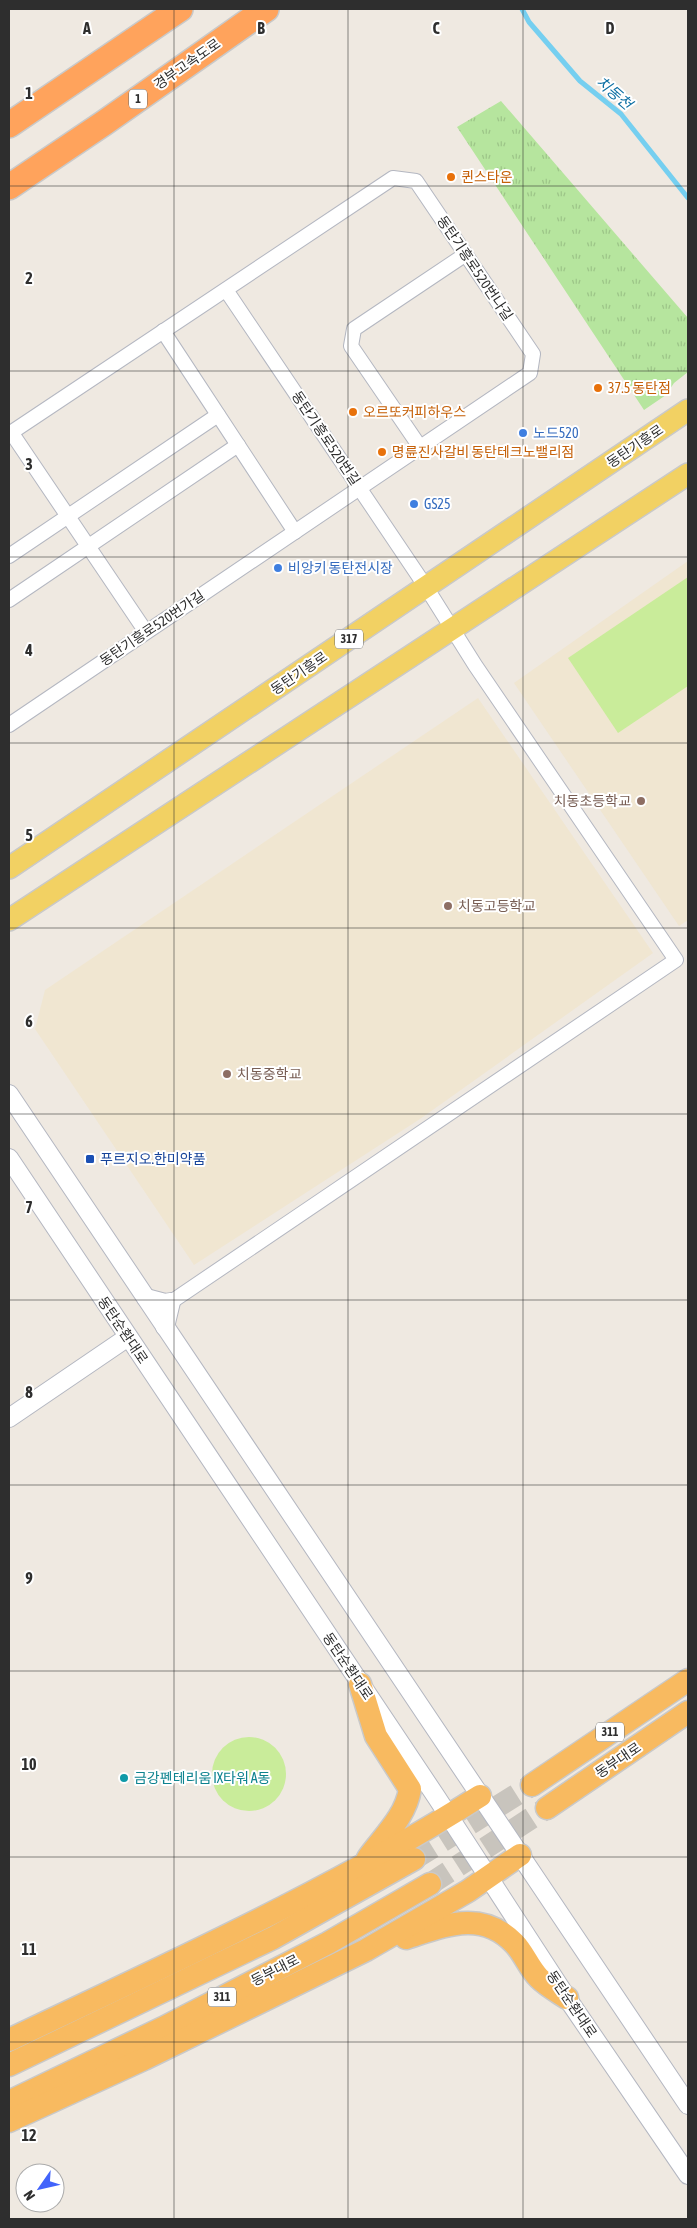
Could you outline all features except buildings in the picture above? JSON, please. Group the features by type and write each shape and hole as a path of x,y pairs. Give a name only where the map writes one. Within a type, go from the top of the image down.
{"highway":[{"path":"9,125 180,9"},
{"name":"경부고속도로","path":"9,187 266,9"},
{"name":"동부대로","path":"532,1785 688,1680"},
{"path":"360,1684 376,1736 410,1789 408,1803 402,1813 364,1864"},
{"name":"동부대로","path":"547,1808 688,1712"},
{"path":"9,2040 290,1905 449,1816 480,1796"},
{"path":"9,2121 144,2060 366,1950 468,1891 520,1855"},
{"name":"311","path":"9,2065 273,1938 414,1859"},
{"name":"동부대로","path":"9,2102 163,2028 293,1961 430,1884"},
{"path":"366,1950 451,1924 471,1922 494,1927 515,1943 538,1978 567,1998"}],"main road":[{"name":"동탄기흥로","path":"9,868 688,410"},
{"path":"9,920 688,474"}],"street":[{"name":"동탄기흥로520번나길","path":"226,290 393,178 416,181 466,254 533,354 530,373 360,488"},
{"path":"420,447 351,346 354,328 466,254"},
{"path":"146,632 10,433 226,290"},
{"name":"동탄기흥로520번길","path":"171,1302 676,960 226,290"},
{"path":"163,332 295,532"},
{"path":"9,556 218,415"},
{"path":"9,600 238,445"},
{"name":"동탄기흥로520번가길","path":"9,725 360,488"},
{"path":"9,1094 688,2105"},
{"name":"동탄순환대로","path":"9,1158 449,1816 567,1998 688,2175"},
{"path":"146,1298 165,1303 171,1302 165,1327"},
{"path":"9,1418 128,1337"}],"shaded area":[{"name":"치동초등학교","path":"688,561 688,920 679,926 514,683"},
{"path":"478,698 653,953 420,1119 194,1265 35,1029 45,990"}],"green space":[{"path":"501,101 688,318 688,372 674,383 666,395 644,410 457,127"},
{"path":"688,577 688,686 618,733 568,658"},
{"path":"249,1737 270,1743 280,1753 286,1774 280,1795 270,1805 249,1811 228,1805 218,1795 212,1774 218,1753 228,1743"}],"waterway":[{"name":"치동천","path":"522,9 529,22 580,81 621,114 688,198"}],"tunnel":[{"path":"414,1859 532,1785"},
{"path":"430,1884 547,1808"}],"place":[{"name":"퀸스타운","path":"451,177"},
{"name":"37.5 동탄점","path":"598,388"},
{"name":"오르또커피하우스","path":"353,412"},
{"name":"노드520","path":"523,433"},
{"name":"명륜진사갈비 동탄테크노밸리점","path":"382,452"},
{"name":"GS25","path":"414,504"},
{"name":"비앙키 동탄전시장","path":"278,568"},
{"name":"치동초등학교","path":"641,801"},
{"name":"치동고등학교","path":"448,906"},
{"name":"치동중학교","path":"227,1074"},
{"name":"푸르지오.한미약품","path":"90,1159"},
{"name":"금강펜테리움 IX타워 A동","path":"124,1778"}]}
